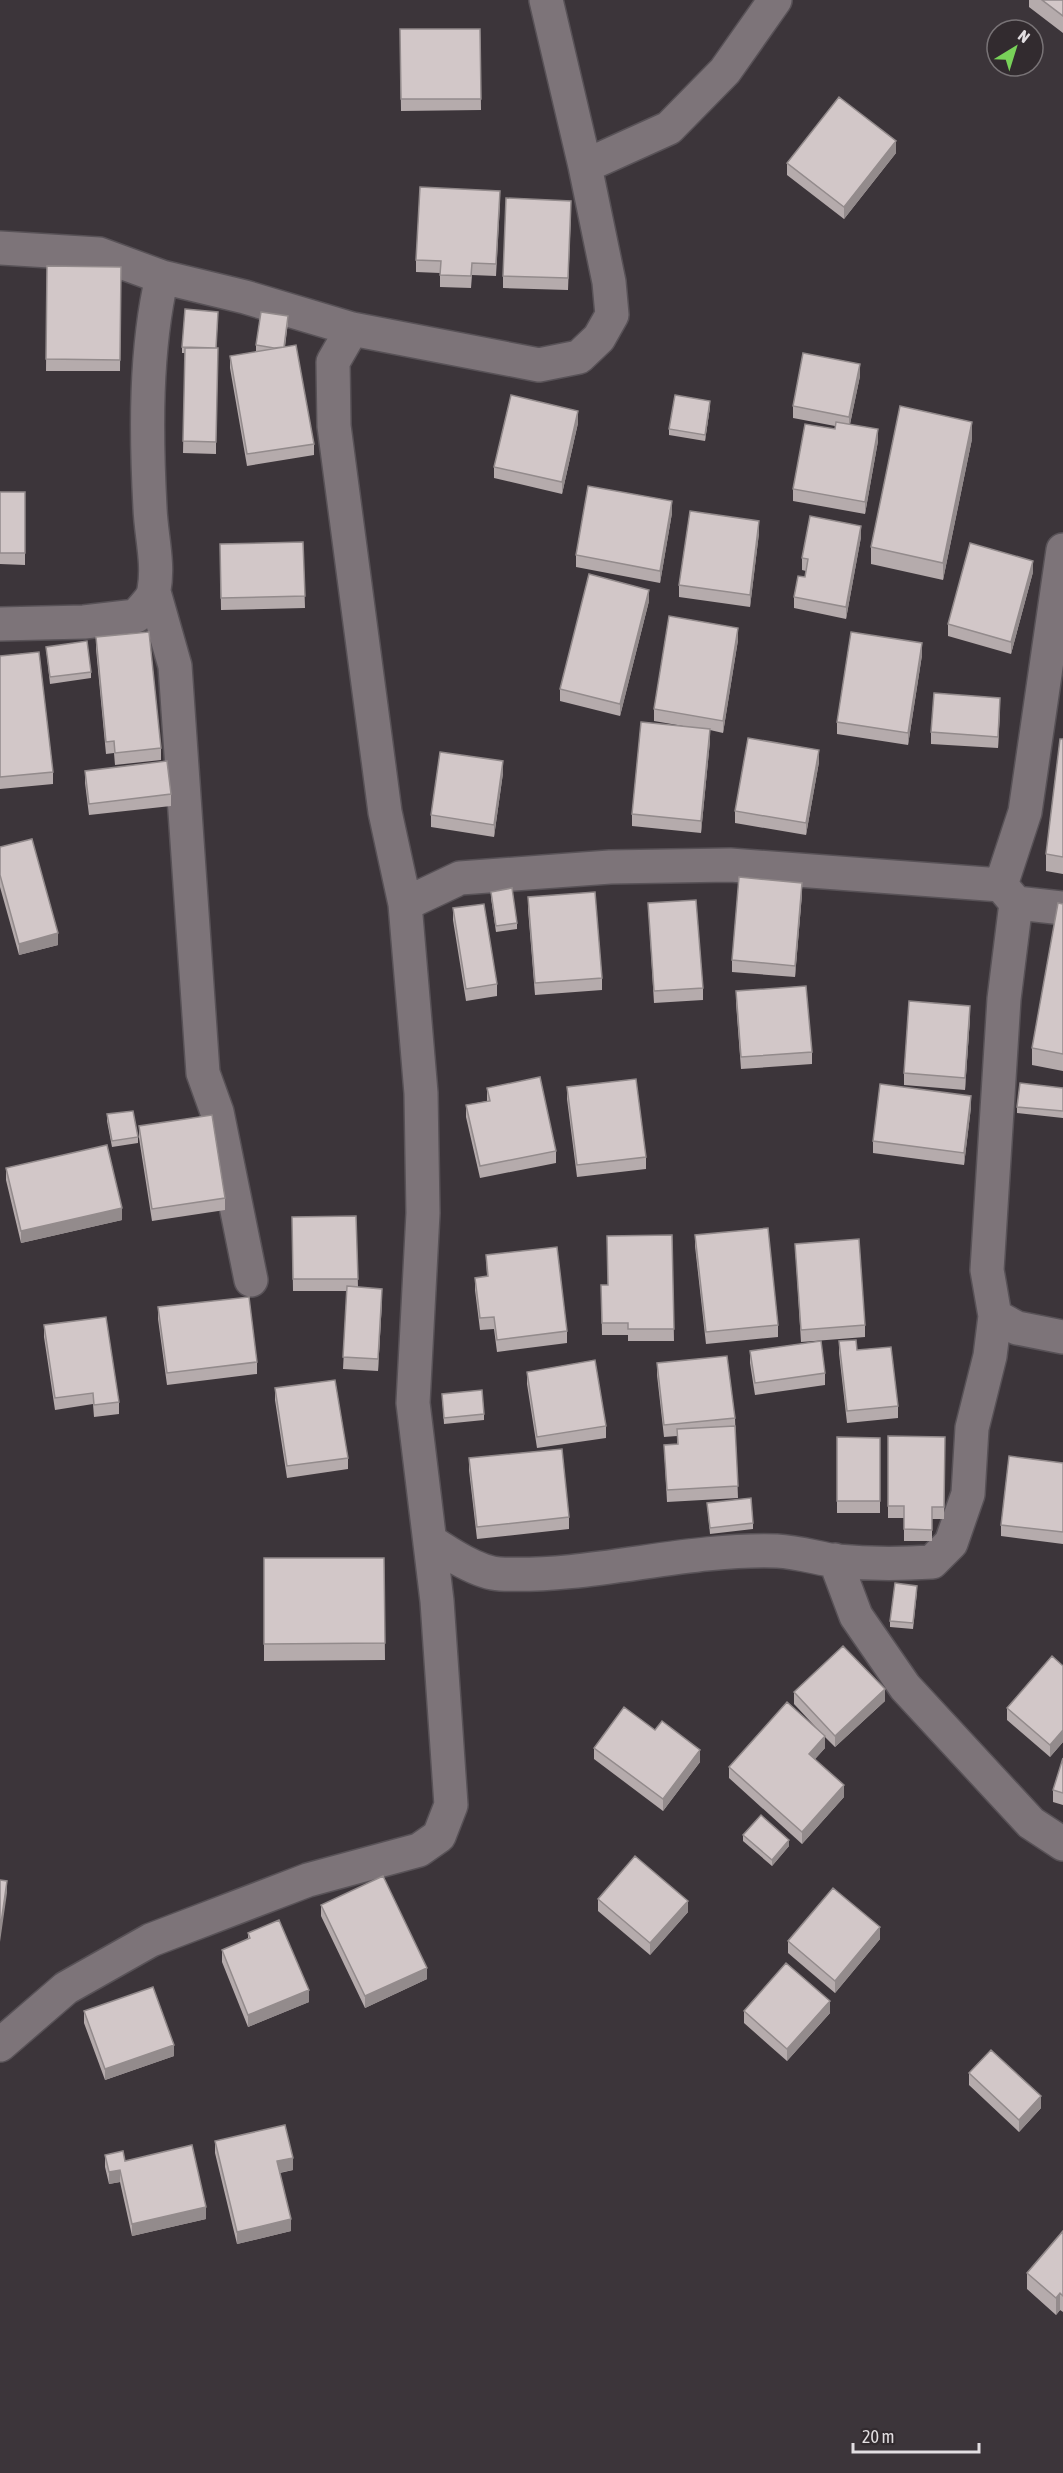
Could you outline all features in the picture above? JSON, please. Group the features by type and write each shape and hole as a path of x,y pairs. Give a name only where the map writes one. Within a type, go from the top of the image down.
{"street":[{"path":"0,248 99,254 162,277 245,297 352,329 539,365 579,357 599,338 612,315 609,282 585,166 546,0"},
{"path":"585,166 669,128 725,71 775,0"},
{"path":"162,277 152,319 147,412 150,510 155,557 154,592 175,666 203,1074 217,1112 251,1280"},
{"path":"0,2045 66,1988 151,1940 220,1916 308,1880 419,1850 439,1836 451,1805 443,1678 430,1541 412,1403 423,1214 421,1115 405,904 385,812 334,426 333,362 352,329"},
{"path":"430,1541 458,1559 498,1574 585,1569 685,1555 767,1551 898,1565 932,1562 951,1543 968,1494 972,1428 990,1356 995,1316 987,1270 1009,894 1025,812 1063,550"},
{"path":"0,624 84,622 136,616 154,592"},
{"path":"405,904 460,879 610,867 730,865 1009,894 1063,908"},
{"path":"995,1316 1017,1328 1063,1337"},
{"path":"835,1560 856,1616 905,1687 1031,1823 1063,1844"}],"building":[{"path":"1042,0 1063,0 1063,16"},
{"path":"400,29 480,29 481,99 401,99"},
{"path":"839,97 896,141 844,207 787,163"},
{"path":"420,187 500,191 496,264 472,263 471,276 440,275 441,261 416,260"},
{"path":"506,198 571,201 568,278 503,276"},
{"path":"47,266 121,267 120,360 46,359"},
{"path":"185,309 218,312 216,348 182,347"},
{"path":"261,312 288,316 284,347 256,345"},
{"path":"296,345 314,444 247,454 230,356"},
{"path":"185,348 218,348 216,442 183,441"},
{"path":"803,353 860,364 849,417 793,406"},
{"path":"511,395 578,411 562,482 494,467"},
{"path":"675,395 710,401 705,435 669,429"},
{"path":"900,406 972,422 943,563 871,547"},
{"path":"836,422 878,429 865,502 793,489 805,424 835,429"},
{"path":"588,486 672,501 660,571 576,555"},
{"path":"0,492 25,492 25,553 0,553"},
{"path":"690,511 759,521 750,595 679,585"},
{"path":"810,516 861,526 846,607 794,597 798,576 805,577 808,559 802,558"},
{"path":"303,542 305,596 221,598 220,544"},
{"path":"970,543 1033,561 1011,642 948,624"},
{"path":"589,574 649,590 620,704 560,689"},
{"path":"669,616 738,628 723,721 654,709"},
{"path":"149,632 161,748 115,753 114,741 106,742 96,637"},
{"path":"851,632 922,643 908,733 837,722"},
{"path":"87,641 91,672 50,677 46,647"},
{"path":"39,652 53,772 0,777 0,656"},
{"path":"934,693 1000,698 998,737 931,732"},
{"path":"641,722 710,729 701,821 632,814"},
{"path":"748,738 819,750 806,823 735,811"},
{"path":"1060,739 1063,739 1063,857 1046,854"},
{"path":"440,752 503,761 494,825 431,815"},
{"path":"167,761 171,794 89,804 85,771"},
{"path":"32,839 58,933 19,944 0,875 0,847"},
{"path":"739,877 802,883 795,966 732,960"},
{"path":"512,888 517,923 496,926 491,892"},
{"path":"595,892 602,978 535,983 528,897"},
{"path":"696,900 703,988 654,991 648,903"},
{"path":"1058,903 1063,904 1063,1054 1032,1048"},
{"path":"484,904 497,984 466,989 453,908"},
{"path":"806,986 812,1052 741,1057 736,991"},
{"path":"909,1001 970,1006 965,1078 904,1073"},
{"path":"540,1077 556,1151 480,1166 466,1105 490,1101 487,1088"},
{"path":"636,1079 646,1157 577,1165 567,1087"},
{"path":"1020,1083 1063,1088 1063,1111 1017,1107"},
{"path":"880,1084 971,1096 964,1153 873,1141"},
{"path":"133,1111 138,1137 112,1141 107,1114"},
{"path":"212,1115 225,1198 152,1209 139,1126"},
{"path":"107,1145 122,1208 21,1231 6,1168"},
{"path":"356,1216 358,1279 293,1279 292,1217"},
{"path":"768,1228 778,1325 706,1332 695,1235"},
{"path":"672,1235 674,1329 628,1329 628,1323 602,1323 601,1285 608,1285 607,1236"},
{"path":"859,1239 865,1325 801,1330 795,1244"},
{"path":"557,1247 567,1331 497,1340 494,1317 480,1318 475,1278 488,1276 486,1255"},
{"path":"347,1286 382,1289 378,1359 343,1357"},
{"path":"249,1297 257,1362 167,1373 158,1307"},
{"path":"106,1317 119,1402 94,1405 93,1393 55,1398 44,1325"},
{"path":"856,1340 857,1350 891,1347 898,1406 847,1411 839,1341"},
{"path":"821,1341 825,1373 755,1383 750,1351"},
{"path":"727,1356 735,1418 664,1425 657,1363"},
{"path":"595,1360 606,1426 537,1437 527,1372"},
{"path":"335,1380 348,1458 287,1466 275,1388"},
{"path":"482,1390 484,1414 444,1418 442,1394"},
{"path":"735,1426 738,1486 667,1490 664,1445 678,1444 677,1429"},
{"path":"888,1436 945,1437 944,1507 932,1507 932,1530 904,1529 904,1506 888,1506"},
{"path":"837,1437 880,1438 880,1501 837,1501"},
{"path":"562,1449 569,1517 477,1527 469,1458"},
{"path":"1009,1456 1063,1463 1063,1532 1001,1525"},
{"path":"751,1498 753,1523 710,1528 707,1503"},
{"path":"264,1558 384,1558 385,1643 264,1644"},
{"path":"895,1583 917,1586 913,1623 890,1621"},
{"path":"843,1646 885,1689 835,1736 794,1692"},
{"path":"1052,1656 1063,1666 1063,1730 1050,1745 1007,1708"},
{"path":"787,1702 825,1736 809,1754 844,1785 802,1832 729,1767"},
{"path":"624,1707 655,1730 662,1721 700,1750 663,1799 594,1748"},
{"path":"1063,1758 1063,1793 1053,1790"},
{"path":"761,1815 789,1840 772,1860 743,1835"},
{"path":"635,1856 688,1901 650,1943 598,1899"},
{"path":"383,1876 427,1968 365,1996 321,1905"},
{"path":"0,1880 7,1881 0,1930"},
{"path":"833,1888 880,1927 835,1981 788,1941"},
{"path":"279,1920 309,1990 248,2015 222,1950 250,1938 248,1933"},
{"path":"786,1963 830,2001 787,2049 744,2011"},
{"path":"153,1987 174,2045 105,2069 84,2011"},
{"path":"991,2050 1041,2096 1019,2120 969,2073"},
{"path":"285,2125 293,2158 277,2161 291,2219 237,2232 215,2141"},
{"path":"192,2145 206,2207 132,2224 120,2170 109,2172 105,2155 123,2151 125,2161"},
{"path":"1063,2231 1063,2296 1060,2293 1056,2298 1027,2273"}]}
